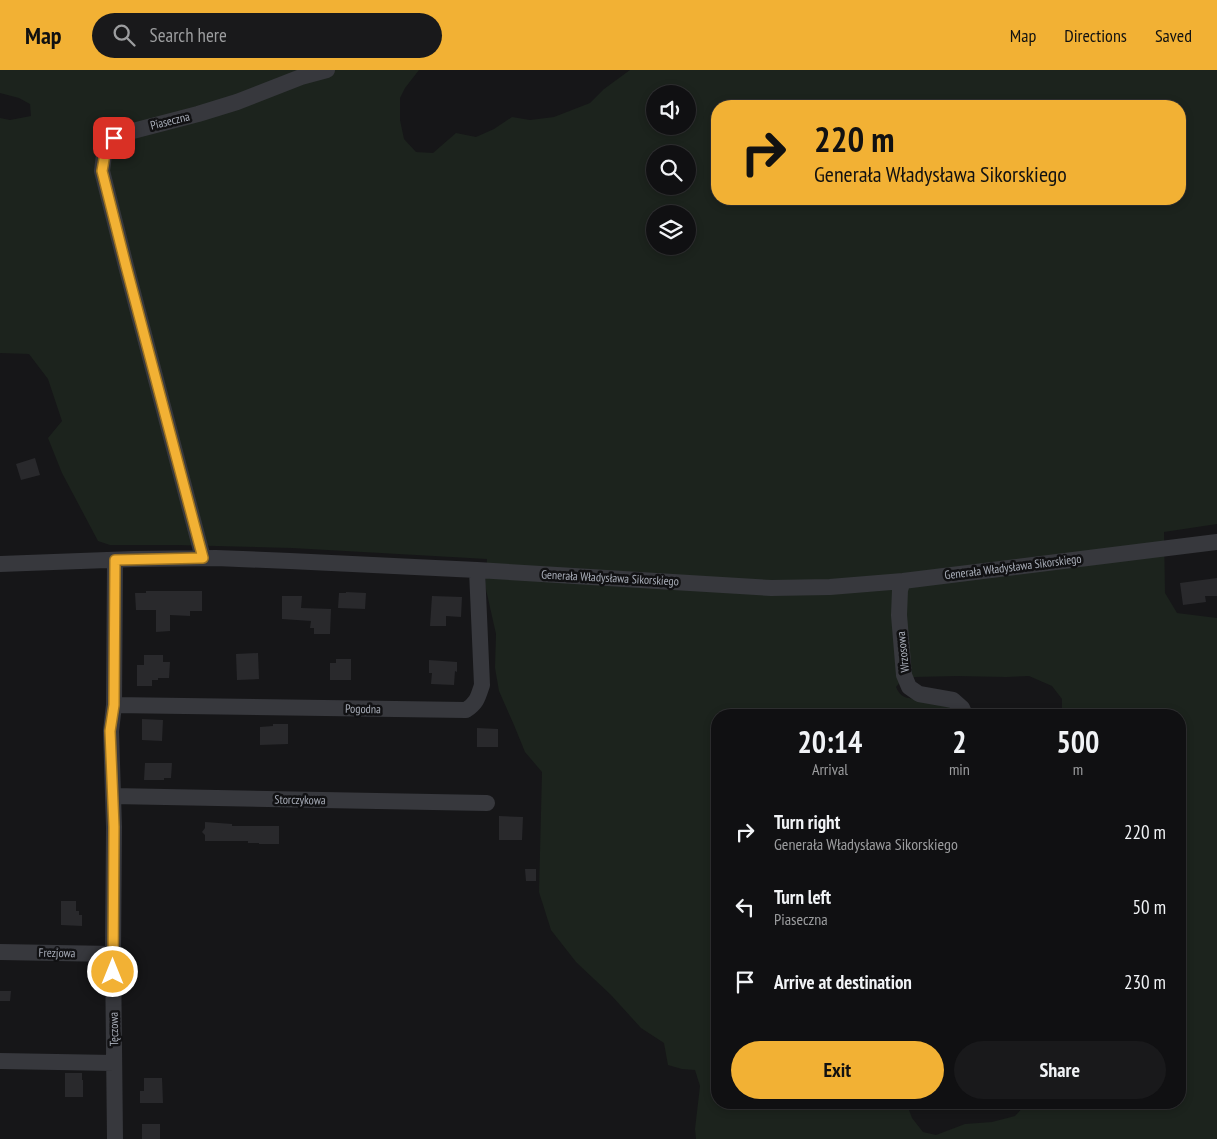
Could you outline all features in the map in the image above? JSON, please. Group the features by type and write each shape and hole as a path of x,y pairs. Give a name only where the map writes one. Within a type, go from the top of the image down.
{"street":[{"name":"Piaseczna","path":"203,558 102,171 104,155 106,148 114,138 129,132 237,102 301,77 326,70"},
{"name":"Generała Władysława Sikorskiego","path":"0,564 203,558 477,570 771,588 830,587 903,581 1217,542"},
{"name":"Tęczowa","path":"115,560 114,705 110,731 114,827 115,1139"},
{"name":"Pogodna","path":"114,705 466,710 473,706 482,685 477,570"},
{"name":"Wrzosowa","path":"903,581 899,598 899,615 904,675 909,687 919,694 953,700 962,709"},
{"name":"Storczykowa","path":"113,796 487,803"},
{"name":"Frezjowa","path":"0,952 113,954"},
{"path":"0,1061 114,1063"}],"shaded area":[{"path":"0,70 419,70 400,98 400,120 404,139 416,152 433,153 456,133 476,137 494,129 512,117 530,120 554,117 590,103 604,89 630,70 1217,70 1217,524 1164,532 1165,593 1177,613 1217,618 1217,1139 696,1139 695,1129 700,1086 695,1070 668,1065 664,1043 641,1028 611,995 576,962 551,930 539,892 542,772 525,752 499,691 495,668 496,634 485,585 487,559 292,548 110,545 98,541 62,473 48,438 62,421 48,379 29,354 0,353 0,118 10,120 31,116 30,104 19,98 0,93"}],"building":[{"path":"35,458 40,475 21,480 16,464"},
{"path":"1217,578 1217,596 1205,596 1206,602 1183,605 1180,583"},
{"path":"146,591 202,591 202,611 190,611 190,616 170,615 170,631 156,632 156,610 136,610 135,593 146,593"},
{"path":"339,593 366,593 365,609 338,608"},
{"path":"282,596 302,596 301,608 331,609 330,634 314,634 314,628 310,628 311,621 282,619"},
{"path":"432,596 462,597 461,617 446,616 446,626 430,626"},
{"path":"258,653 259,679 237,680 236,654"},
{"path":"144,655 163,655 163,662 170,662 169,678 152,680 152,686 137,686 137,665 144,665"},
{"path":"336,659 351,659 351,680 330,680 330,663 336,663"},
{"path":"429,660 457,662 454,685 431,684 432,673 429,673"},
{"path":"142,719 163,720 162,741 142,740"},
{"path":"273,724 288,724 288,744 260,745 260,727 273,726"},
{"path":"477,728 498,729 498,747 477,747"},
{"path":"145,763 172,763 171,778 144,780"},
{"path":"499,816 523,817 522,840 499,840"},
{"path":"205,822 232,824 232,826 279,826 279,844 248,843 248,841 205,841 205,835 202,832 205,828"},
{"path":"525,869 536,869 536,881 526,881"},
{"path":"61,901 76,901 76,911 79,911 79,915 82,915 82,926 61,925"},
{"path":"0,991 11,991 10,1001 0,1001"},
{"path":"65,1073 82,1073 83,1097 65,1097"},
{"path":"144,1078 162,1078 163,1103 140,1103 140,1091 144,1091"},
{"path":"142,1124 160,1124 160,1139 142,1139"}],"route":[{"path":"113,972 114,827 110,731 114,705 115,560 203,558 102,171 106,148 114,138"}]}
